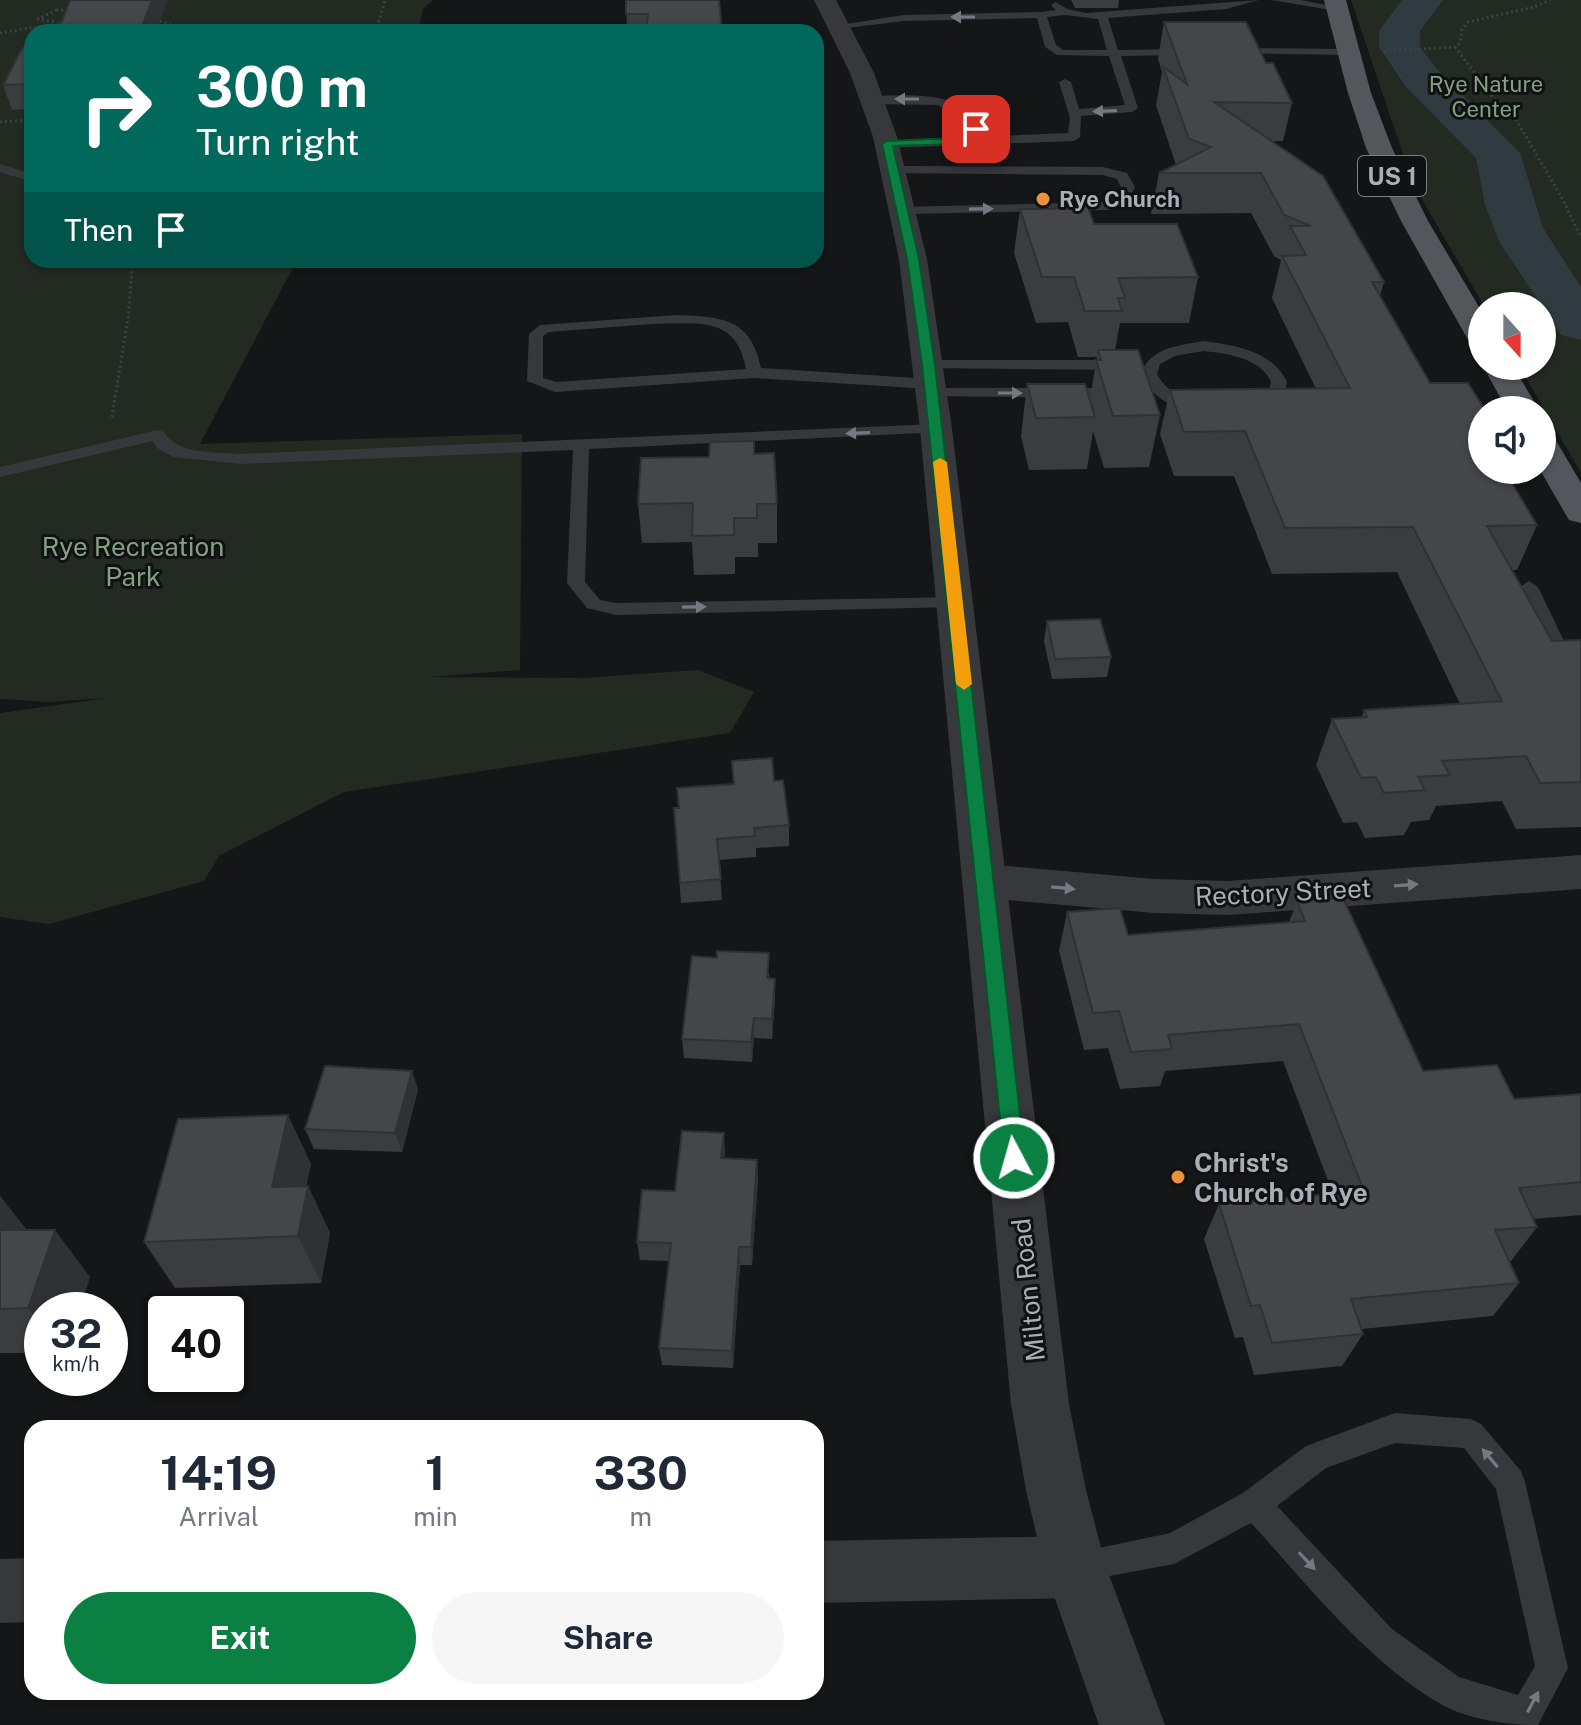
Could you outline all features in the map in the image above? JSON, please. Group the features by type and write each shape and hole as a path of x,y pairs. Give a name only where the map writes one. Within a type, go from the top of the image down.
{"main road":[{"name":"US 1","path":"1336,4 1368,119 1390,172 1468,313"},
{"path":"1556,469 1581,513"}],"street":[{"name":"Milton Road","path":"832,13 872,100 903,210 932,393 1040,1404 1056,1490 1075,1567 1132,1725"},
{"name":"Rectory Street","path":"985,881 1154,896 1228,898 1581,872"},
{"path":"824,1572 1075,1567"},
{"path":"0,1591 24,1590"}],"lane":[{"path":"988,0 994,16"},
{"path":"1053,0 1065,12"},
{"path":"832,13 904,18 1065,12 1102,16 1147,10 1217,9 1254,0"},
{"path":"1276,0 1336,4"},
{"path":"1041,15 1054,51 1206,52"},
{"path":"1074,113 1132,108 1102,16"},
{"path":"1222,51 1347,52"},
{"path":"890,157 962,141 1074,137 1074,113 1065,82"},
{"path":"872,100 943,101 958,105 976,120 976,129 962,141"},
{"path":"890,157 1103,171 1122,176 1128,187 1123,201 1108,206 903,210"},
{"path":"0,168 24,176"},
{"path":"754,373 749,348 736,330 713,320 591,323 545,328 536,334 532,373 535,381 543,386 754,373 932,393 1161,393"},
{"path":"0,472 158,435 163,445 180,453 240,459 581,445 1126,365 1152,365 1167,352 1184,347 1223,348 1260,360 1272,370 1278,381 1278,392 1270,402 1235,413 1191,408 1161,393 1150,379 1152,365"},
{"path":"1126,365 1135,393"},
{"path":"581,445 576,583 594,604 616,609 955,601"},
{"path":"1529,587 1570,674 1581,674"},
{"path":"1075,1567 1174,1548 1254,1504 1317,1457 1395,1428 1471,1434 1510,1482 1552,1668 1526,1714 1450,1691 1381,1640 1254,1504"}],"path":[{"path":"69,10 78,0"},
{"path":"378,24 385,0"},
{"path":"1379,51 1455,47 1460,43 1462,29 1468,22 1534,7 1550,0"},
{"path":"57,23 44,22 38,17 50,11 69,10 78,14 73,19"},
{"path":"51,24 82,18"},
{"path":"146,19 170,24"},
{"path":"0,33 24,29"},
{"path":"1455,47 1493,97 1514,116 1562,198 1581,238"},
{"path":"0,122 24,120"},
{"path":"78,454 114,415 132,268"}],"green space":[{"name":"Rye Recreation Park","path":"0,0 433,0 423,9 420,24 24,24 24,268 293,268 200,444 522,434 520,670 429,677 582,678 698,670 754,692 730,733 344,792 219,856 204,881 49,924 0,917 0,713 107,698 48,702 0,699"},
{"name":"Rye Nature Center","path":"1351,0 1581,0 1581,473 1556,430 1556,396 1536,396 1527,380 1556,380 1556,292 1476,292 1413,184"}],"building":[{"path":"70,0 152,0 143,24 58,24 62,21"},
{"path":"626,0 719,0 721,24 647,24 648,14 626,14"},
{"path":"1164,22 1246,22 1266,63 1273,63 1292,103 1214,102 1323,176 1384,282 1372,282 1430,383 1468,383 1476,396 1468,396 1468,484 1512,484 1537,525 1487,526 1552,641 1581,640 1581,782 1540,783 1526,756 1442,761 1450,775 1418,777 1425,790 1384,793 1376,777 1361,778 1332,719 1367,717 1364,710 1502,701 1413,527 1285,528 1245,431 1184,432 1170,390 1350,388 1282,256 1306,255 1290,226 1311,226 1284,215 1261,173 1159,173 1211,147 1189,139 1163,67 1187,84"},
{"path":"24,47 24,84 3,85"},
{"path":"1085,199 1094,224 1177,224 1198,277 1118,278 1125,298 1118,298 1122,311 1085,311 1074,277 1042,277 1020,209 1054,209"},
{"path":"1098,350 1138,350 1160,415 1113,416 1096,360 1101,360"},
{"path":"1027,384 1085,384 1095,417 1036,418"},
{"path":"754,441 754,454 774,453 777,504 757,504 757,518 734,518 734,535 692,536 693,503 638,504 641,458 709,457 710,442"},
{"path":"1100,619 1111,657 1055,659 1047,621"},
{"path":"772,758 774,781 783,780 789,825 754,828 755,836 717,839 721,879 680,883 674,808 679,808 677,788 734,784 732,761"},
{"path":"1343,898 1423,1071 1497,1065 1514,1099 1581,1094 1581,1182 1519,1188 1537,1227 1495,1230 1519,1283 1351,1299 1363,1334 1272,1343 1260,1305 1251,1306 1219,1204 1364,1191 1299,1024 1168,1035 1172,1049 1131,1052 1119,1011 1093,1013 1067,912 1120,908 1128,935 1305,921 1297,901"},
{"path":"717,951 769,953 767,978 775,979 772,1019 754,1018 751,1042 682,1039 692,956 717,958"},
{"path":"325,1066 412,1071 395,1133 305,1129"},
{"path":"288,1115 272,1187 308,1186 298,1236 144,1242 178,1119"},
{"path":"682,1131 724,1133 721,1158 757,1160 751,1247 739,1247 732,1351 659,1348 671,1243 637,1242 642,1190 675,1191"},
{"path":"0,1230 55,1230 34,1292 24,1292 24,1308 0,1309"}],"waterway":[{"path":"1423,0 1400,31 1400,47 1422,78 1497,153 1509,205 1525,243 1581,323"}],"slow traffic":[{"path":"940,462 964,684"}],"place":[{"name":"Rye Church","path":"1043,199"},
{"name":"Christ's Church of Rye","path":"1178,1177"}],"route":[{"path":"976,129 962,141 887,144 913,259 928,365 1014,1158"}]}
